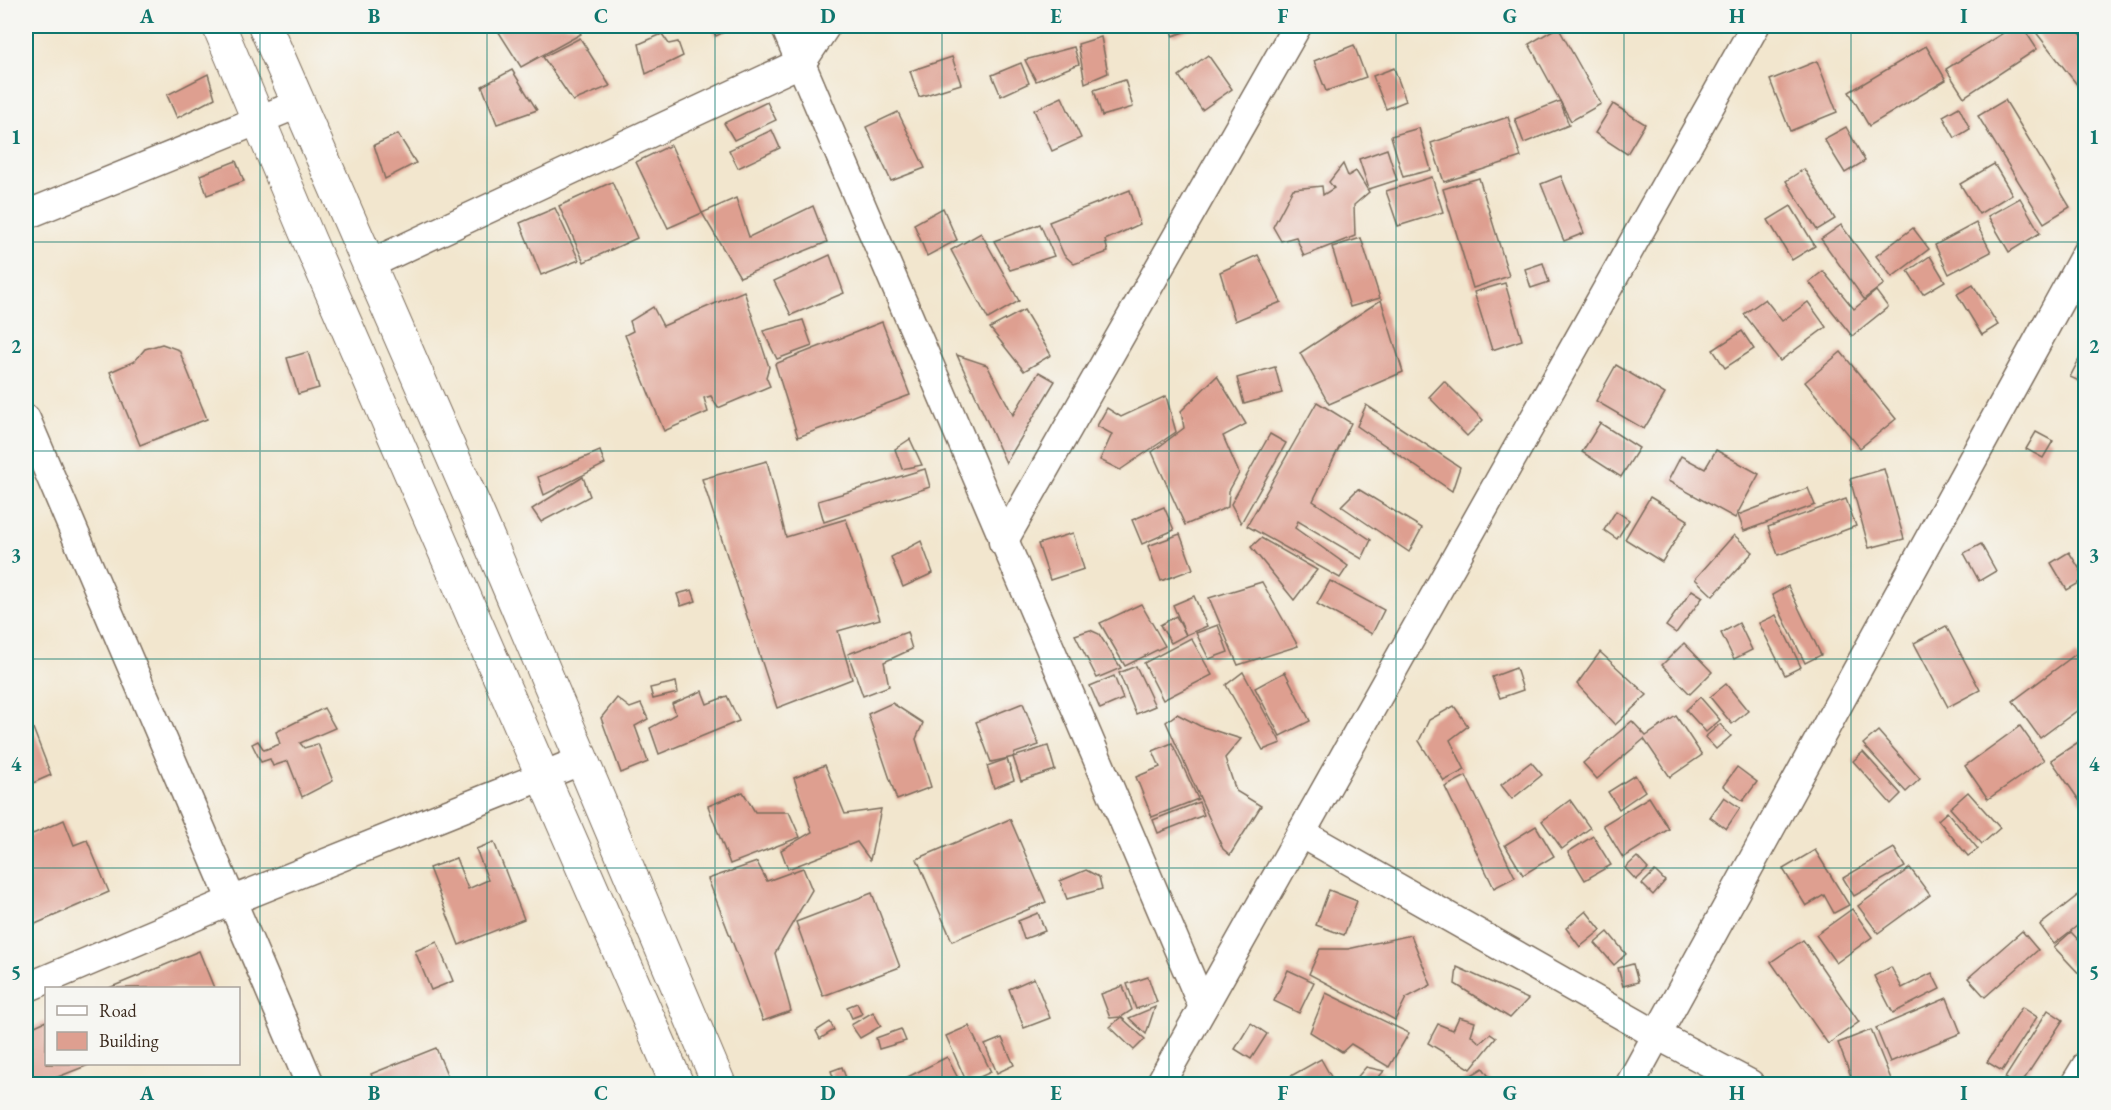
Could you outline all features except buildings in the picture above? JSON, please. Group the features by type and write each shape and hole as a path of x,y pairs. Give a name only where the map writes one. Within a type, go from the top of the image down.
{"street":[{"path":"219,26 541,778 677,1084"},
{"path":"265,26 370,264 719,1084"},
{"path":"785,26 1003,543 1203,1007"},
{"path":"370,264 802,62 826,26"},
{"path":"1003,543 1297,26"},
{"path":"1160,1084 1755,26"},
{"path":"26,215 298,104"},
{"path":"1630,1084 2085,253"},
{"path":"26,419 310,1084"},
{"path":"26,988 231,901 580,761"},
{"path":"1300,833 1657,1035 1750,1084"},
{"path":"2075,1084 2085,1066"}]}
